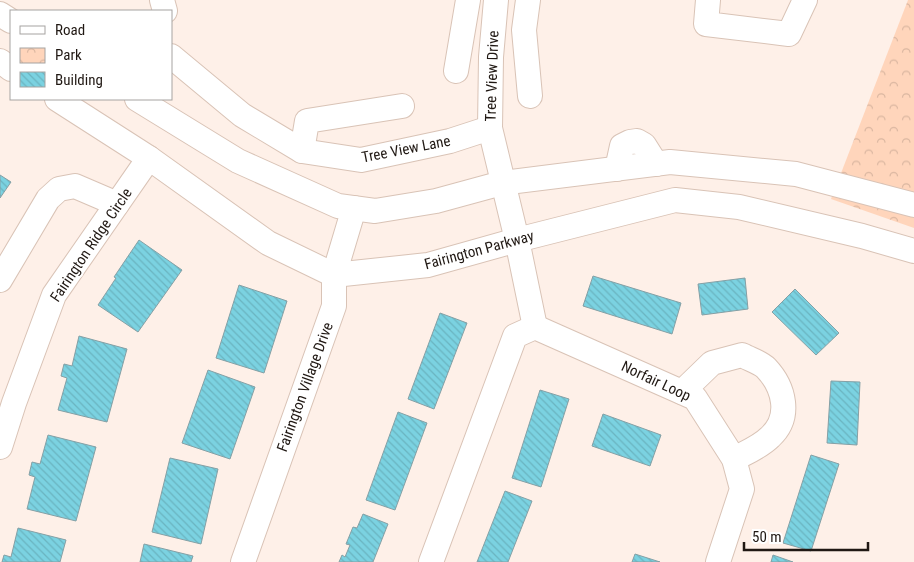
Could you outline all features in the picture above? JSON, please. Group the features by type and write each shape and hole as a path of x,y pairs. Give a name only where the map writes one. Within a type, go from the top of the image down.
{"street":[{"path":"456,71 468,0"},
{"name":"Tree View Drive","path":"496,0 491,57 490,128 517,240"},
{"path":"528,0 524,30 530,96"},
{"path":"708,0 706,24 789,34 805,0"},
{"name":"Tree View Lane","path":"172,57 242,115 302,151 361,160 450,141 490,128"},
{"path":"59,100 149,158 268,243 334,275"},
{"path":"139,100 238,162 338,206 375,211 436,201 502,183 670,162 796,174 914,205"},
{"path":"302,151 307,121 402,106"},
{"name":"Fairington Ridge Circle","path":"0,447 14,403 54,295 149,158"},
{"path":"0,280 48,199 59,190 75,186 117,204"},
{"name":"Fairington Parkway","path":"334,275 428,265 517,240 675,200 739,207 862,236 914,251"},
{"name":"Fairington Village Drive","path":"243,562 334,306 334,275 354,208"},
{"path":"431,562 515,336 535,327 517,240"},
{"name":"Norfair Loop","path":"535,327 695,398 734,458 742,489 718,562"},
{"path":"682,392 712,363 742,356 764,367 777,384 784,404 783,419 772,436 757,448 734,458"}],"green space":[{"path":"908,0 914,0 914,228 831,199"}],"building":[{"path":"0,175 11,182 0,198"},
{"path":"139,240 182,270 138,332 98,305"},
{"path":"593,276 681,303 672,334 583,306"},
{"path":"745,278 748,309 702,315 698,284"},
{"path":"239,285 287,301 264,373 216,358"},
{"path":"795,289 839,333 816,355 772,312"},
{"path":"440,313 467,323 434,409 408,399"},
{"path":"79,336 127,349 107,422 58,410 67,378 61,376 64,364 72,366"},
{"path":"208,370 255,387 230,459 182,443"},
{"path":"831,381 860,382 857,445 827,443"},
{"path":"540,390 569,399 541,487 512,478"},
{"path":"398,412 427,423 395,510 366,500"},
{"path":"603,414 661,435 650,466 592,446"},
{"path":"48,435 96,447 76,521 27,509 35,477 29,475 32,462 40,464"},
{"path":"811,455 839,464 811,551 783,543"},
{"path":"170,458 218,469 201,544 152,532"},
{"path":"505,491 532,501 508,562 477,562"},
{"path":"363,514 388,524 373,562 339,562 342,555 345,557 350,545 346,544 353,527 357,528"},
{"path":"18,528 66,540 60,562 2,562 4,555 11,557"},
{"path":"144,544 193,556 191,562 140,562"},
{"path":"635,554 660,562 632,562"},
{"path":"773,555 793,562 771,562"}]}
